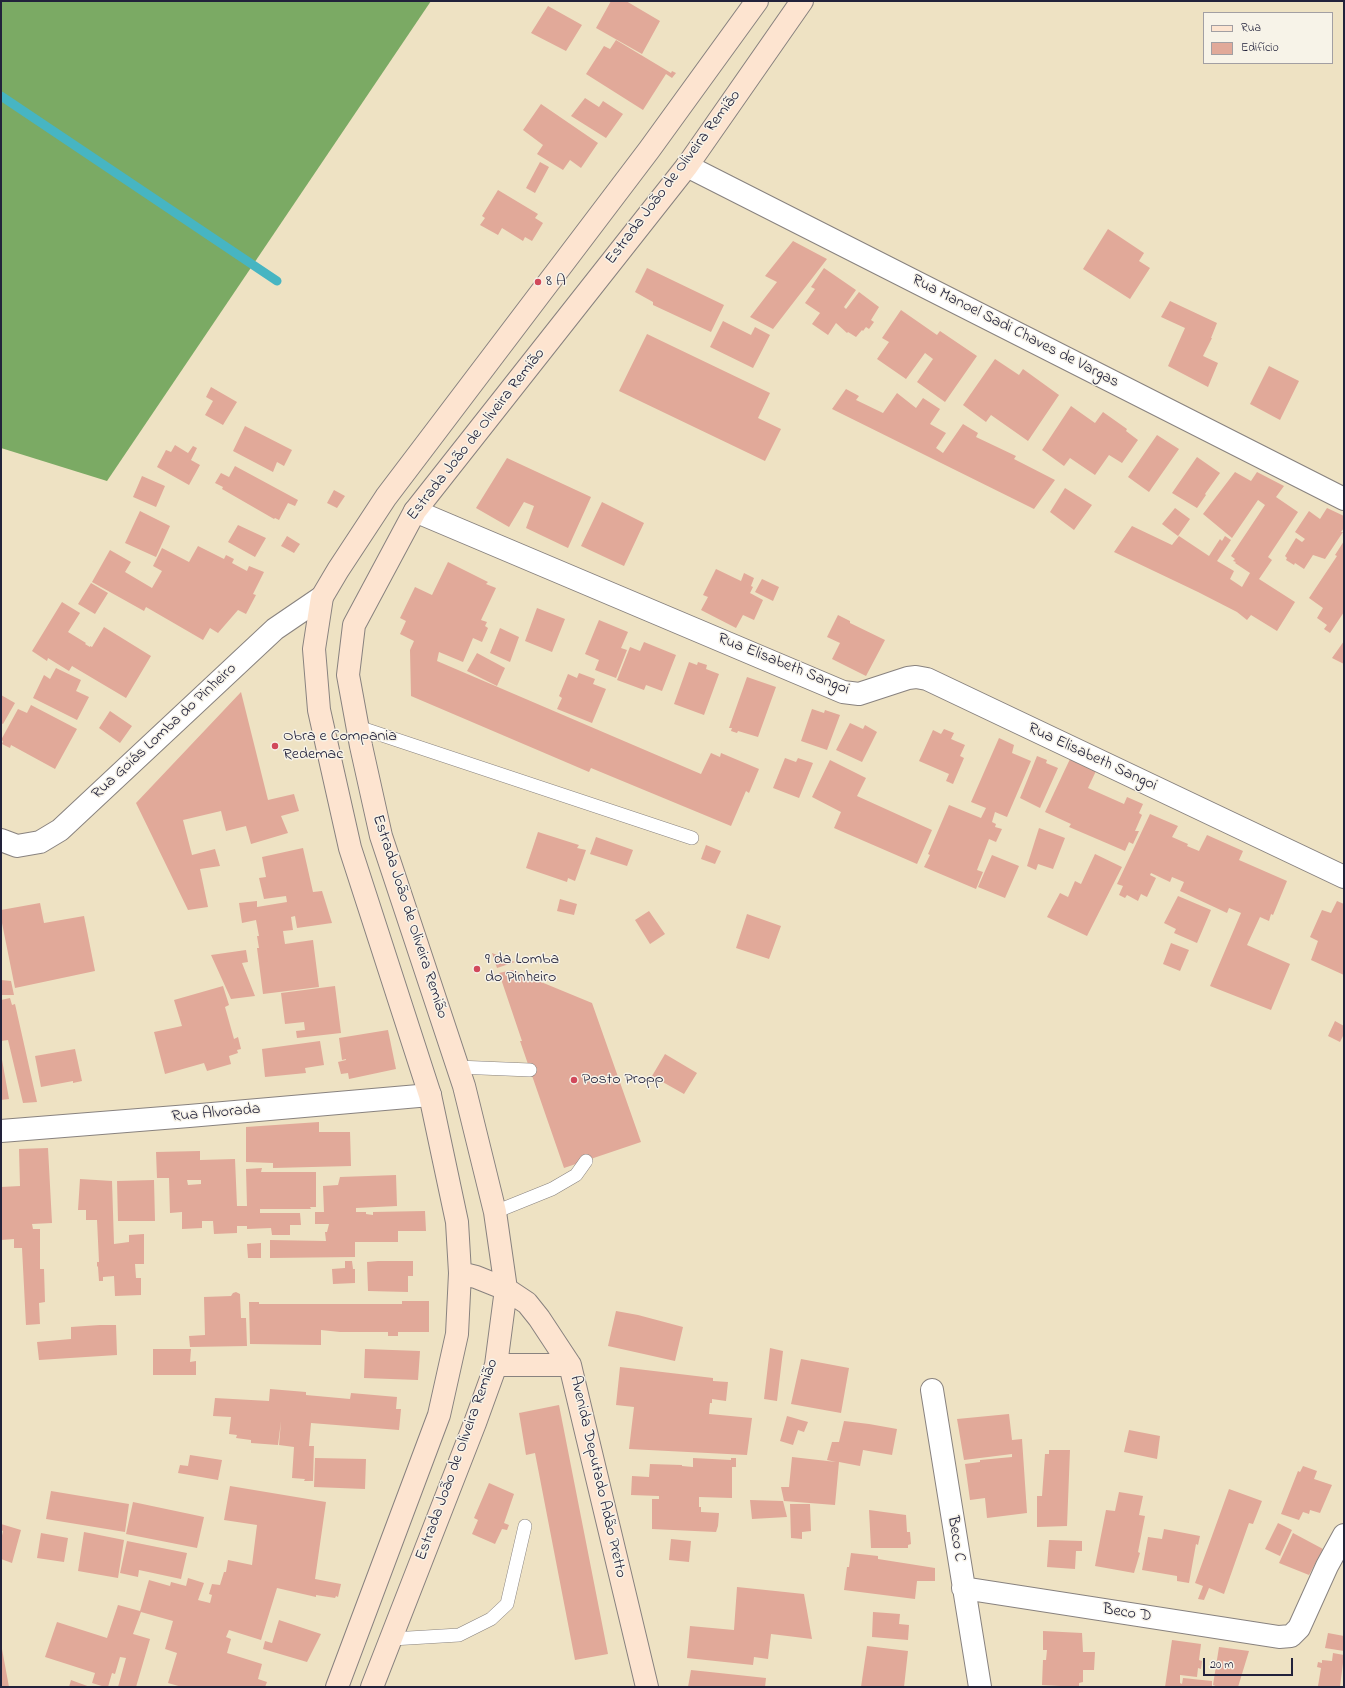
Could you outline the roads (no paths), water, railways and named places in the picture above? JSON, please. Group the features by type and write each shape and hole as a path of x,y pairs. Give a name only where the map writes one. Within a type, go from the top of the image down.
{"main road":[{"name":"Estrada João de Oliveira Remião","path":"337,1687 439,1415 457,1334 460,1273 457,1222 430,1095 350,848 318,710 314,649 322,597 386,497 644,156 757,1"},
{"name":"Estrada João de Oliveira Remião","path":"372,1687 392,1639 496,1365 506,1290 494,1212 464,1086 381,836 348,675 354,625 415,511 687,166 802,1"},
{"name":"Avenida Deputado Adão Pretto","path":"460,1273 476,1277 506,1290 527,1303 539,1318 570,1365 647,1687"},
{"path":"496,1365 570,1365"}],"street":[{"name":"Rua Manoel Sadi Chaves de Vargas","path":"687,166 1344,499"},
{"name":"Rua Elisabeth Sangoi","path":"415,511 843,692 859,694 908,678 916,677 927,679 1344,877"},
{"name":"Rua Goiás Lomba do Pinheiro","path":"1,840 18,846 40,842 60,830 275,629 322,597"},
{"name":"Rua Alvorada","path":"1,1131 430,1095"},
{"name":"Beco C","path":"932,1390 980,1687"},
{"name":"Beco D","path":"963,1588 1279,1637 1291,1636 1299,1628 1327,1566 1344,1535"}],"lane":[{"path":"358,727 692,838"},
{"path":"457,1067 530,1070"},
{"path":"494,1212 552,1189 576,1175 586,1161"},
{"path":"392,1639 460,1635 491,1620 507,1604 526,1526"}],"waterway":[{"path":"1,96 277,281"}],"place":[{"name":"8 A","path":"538,282"},
{"name":"Obra e Compania Redemac","path":"275,746"},
{"name":"9 da Lomba do Pinheiro","path":"477,969"},
{"name":"Posto Propp","path":"574,1080"}]}
